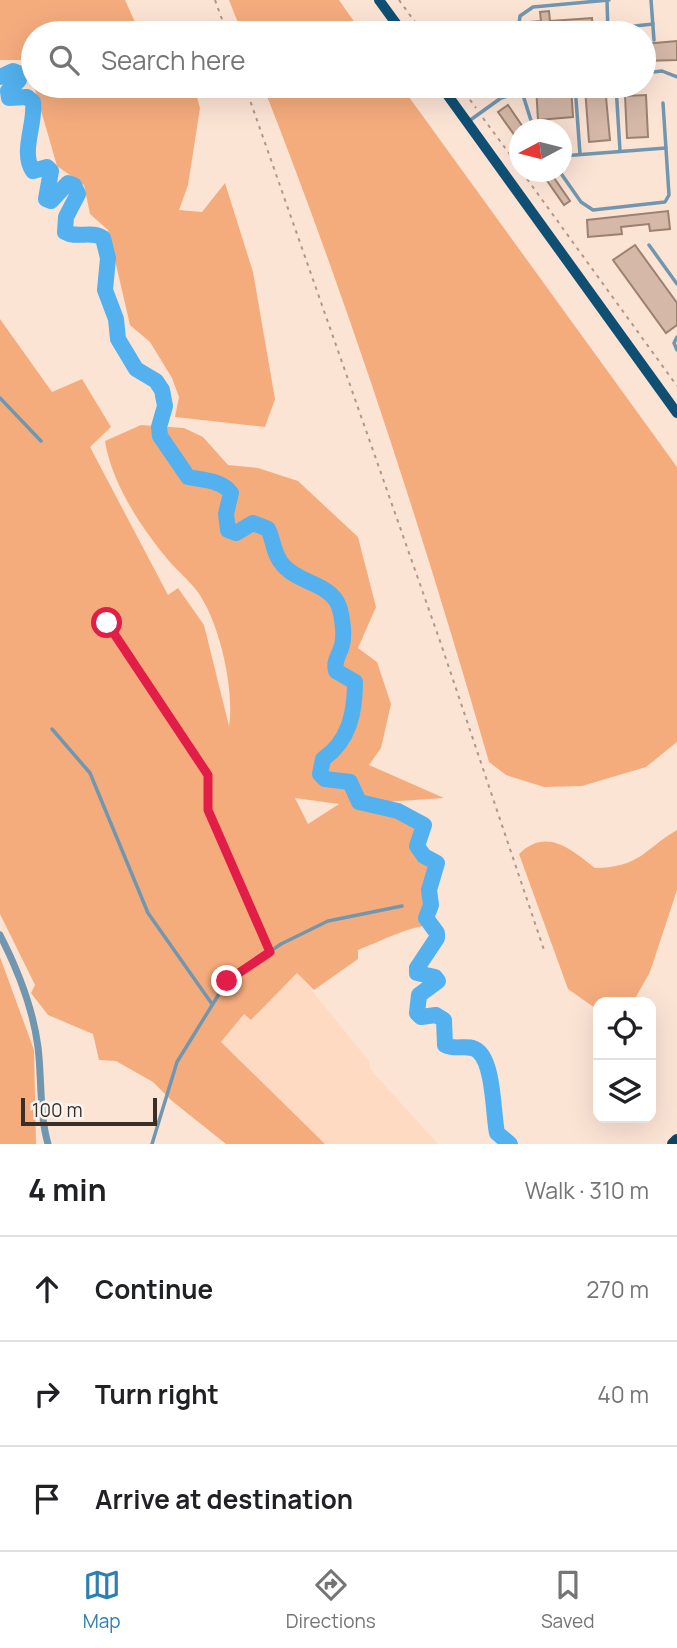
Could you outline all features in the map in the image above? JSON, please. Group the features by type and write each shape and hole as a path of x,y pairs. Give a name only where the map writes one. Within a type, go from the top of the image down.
{"highway":[{"path":"673,1144 677,1140"}],"main road":[{"path":"379,0 394,21"},
{"path":"450,98 677,413"}],"street":[{"path":"0,935 13,960 31,1014 38,1047 48,1144"}],"lane":[{"path":"519,21 520,16 533,6 608,0 608,21"},
{"path":"651,0 653,21"},
{"path":"656,72 662,71 677,77"},
{"path":"467,122 502,98"},
{"path":"524,98 531,119"},
{"path":"576,98 580,155"},
{"path":"617,98 620,151"},
{"path":"567,182 581,202 593,211 661,204 669,195 663,103"},
{"path":"572,155 666,148"},
{"path":"649,245 677,284"},
{"path":"677,337 674,343 677,350"},
{"path":"1,401 41,441"},
{"path":"107,623 208,775 208,810 270,952"},
{"path":"52,729 90,774 148,913 212,1004"},
{"path":"152,1144 177,1062 227,981 270,952 328,921 402,906"}],"path":[{"path":"215,0 223,21"},
{"path":"399,0 414,21"},
{"path":"249,98 441,644 545,953"},
{"path":"469,98 509,153"},
{"path":"529,182 677,386"}],"shaded area":[{"path":"0,0 125,0 135,21 21,21 21,60 0,60"},
{"path":"229,0 339,0 354,21 237,21"},
{"path":"37,98 197,98 200,108 188,185 179,210 202,212 225,183 253,272 275,399 265,427 175,417 179,397 172,378 150,342 130,325 108,230 90,214 84,185 57,166"},
{"path":"268,98 410,98 677,467 677,742 646,767 582,786 544,787 506,775 489,762 384,421"},
{"path":"0,319 52,392 82,379 111,427 90,447 168,595 178,588 204,625 229,726 230,694 224,656 212,619 197,591 164,555 136,516 113,471 105,441 141,425 184,428 203,437 228,465 258,468 298,481 358,537 376,607 358,648 377,662 391,704 381,748 369,765 444,798 355,804 418,826 417,849 430,866 424,885 423,926 358,950 358,959 314,990 297,973 251,1020 244,1014 221,1042 325,1144 226,1144 172,1101 153,1082 116,1061 99,1060 93,1034 48,1015 31,993 35,985 0,914","holes":["295,798 339,804 308,824"]},
{"path":"677,830 677,890 650,972 636,997 593,997 593,1006 568,989 519,854 539,842 549,842 568,848 595,868 610,867 632,861"},
{"path":"0,957 34,1050 36,1144 0,1144"},
{"path":"297,972 369,1061 370,1069 438,1144 325,1144 221,1042 244,1013 252,1020"}],"building":[{"path":"549,11 550,21 541,21 540,12"},
{"path":"592,18 592,21 550,21"},
{"path":"677,41 677,60 656,61 656,43"},
{"path":"537,98 572,98 573,117 538,119"},
{"path":"586,98 606,98 610,140 589,142"},
{"path":"625,98 646,98 648,137 627,138"},
{"path":"508,105 518,119 509,119 509,128 498,112"},
{"path":"548,182 557,182 570,201 564,205"},
{"path":"668,211 670,229 650,231 649,224 621,227 622,234 588,237 587,220"},
{"path":"635,245 677,303 677,325 666,333 613,260"}],"waterway":[{"path":"0,77 13,71 18,73 19,80 8,91 9,98 21,97"},
{"path":"28,98 33,102 29,164 33,171 47,167 51,171 46,199 51,201 68,183 74,185 78,194 66,217 65,232 103,238 108,258 105,290 116,319 118,339 136,369 156,381 162,390 165,406 159,427 160,436 188,477 217,483 231,493 226,514 228,530 236,533 253,523 268,529 283,565 326,591 337,602 342,617 343,635 335,667 336,671 355,682 354,705 345,735 323,759 320,774 325,779 350,782 359,802 398,811 424,825 417,846 424,856 437,863 429,890 431,905 426,918 437,933 437,938 417,968 417,973 435,977 438,981 419,995 417,1013 421,1017 436,1015 444,1020 445,1045 474,1049 483,1057 490,1078 497,1133 510,1144"}],"route":[{"path":"107,623 208,775 208,810 270,952 227,981"}]}
